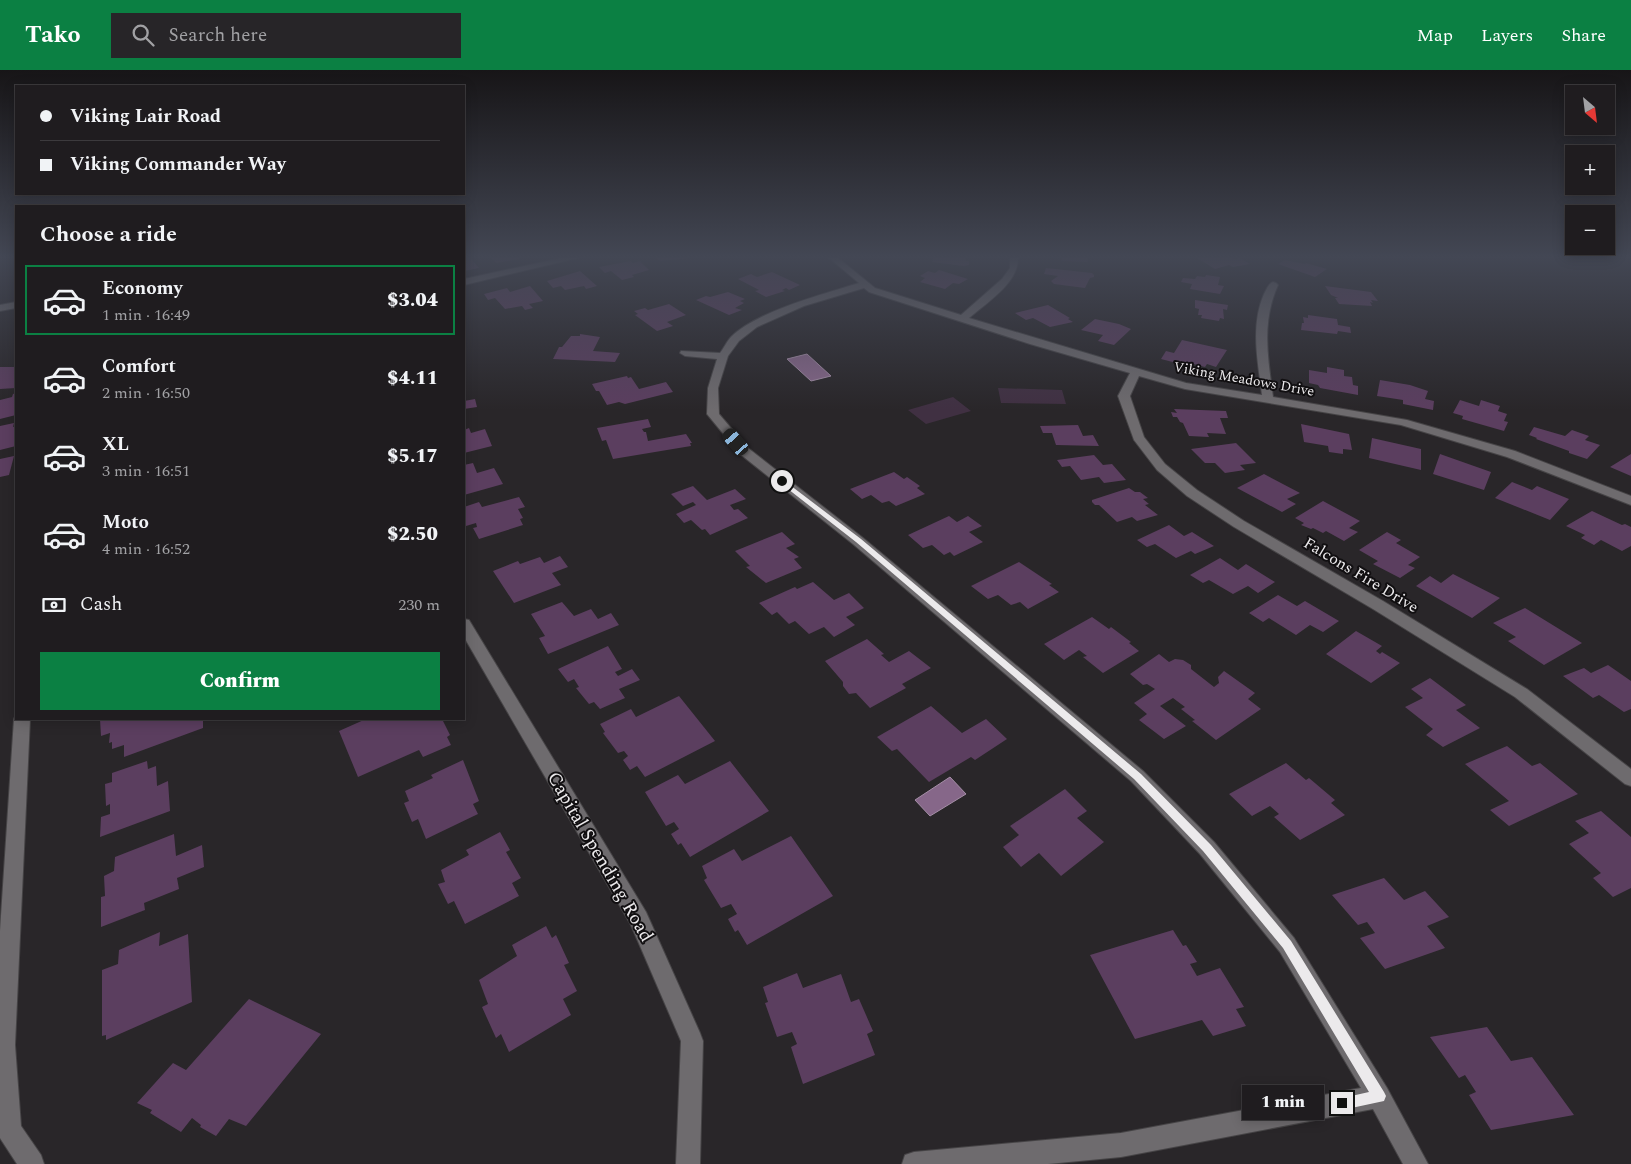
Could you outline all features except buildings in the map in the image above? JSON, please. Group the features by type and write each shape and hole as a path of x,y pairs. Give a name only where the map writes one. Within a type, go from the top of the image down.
{"street":[{"path":"792,308 754,325 735,339 723,356 713,388 713,414 744,451 858,541 1137,776 1207,848 1287,944 1379,1096 1416,1164"},
{"name":"Viking Meadows Drive","path":"928,308 1185,386 1268,398 1403,422 1511,454 1610,491 1631,501"},
{"path":"962,319 974,308"},
{"path":"1264,308 1261,342 1268,398"},
{"path":"685,353 723,356"},
{"name":"Falcons Fire Drive","path":"1136,371 1124,396 1138,438 1167,473 1192,493 1239,524 1378,605 1521,693 1631,779"},
{"name":"Capital Spending Road","path":"465,626 639,919 692,1041 688,1164"},
{"path":"22,720 4,1046 9,1130 32,1164"},
{"path":"914,1164 1121,1144 1379,1096"}],"shaded area":[{"path":"807,354 831,376 811,381 787,359"},
{"path":"998,388 1062,390 1066,404 1001,403"},
{"path":"953,397 971,411 926,424 908,410"},
{"path":"950,777 966,794 930,816 915,800"}],"route":[{"path":"782,481 858,541 1137,776 1207,848 1287,944 1379,1096 1342,1103"}]}
